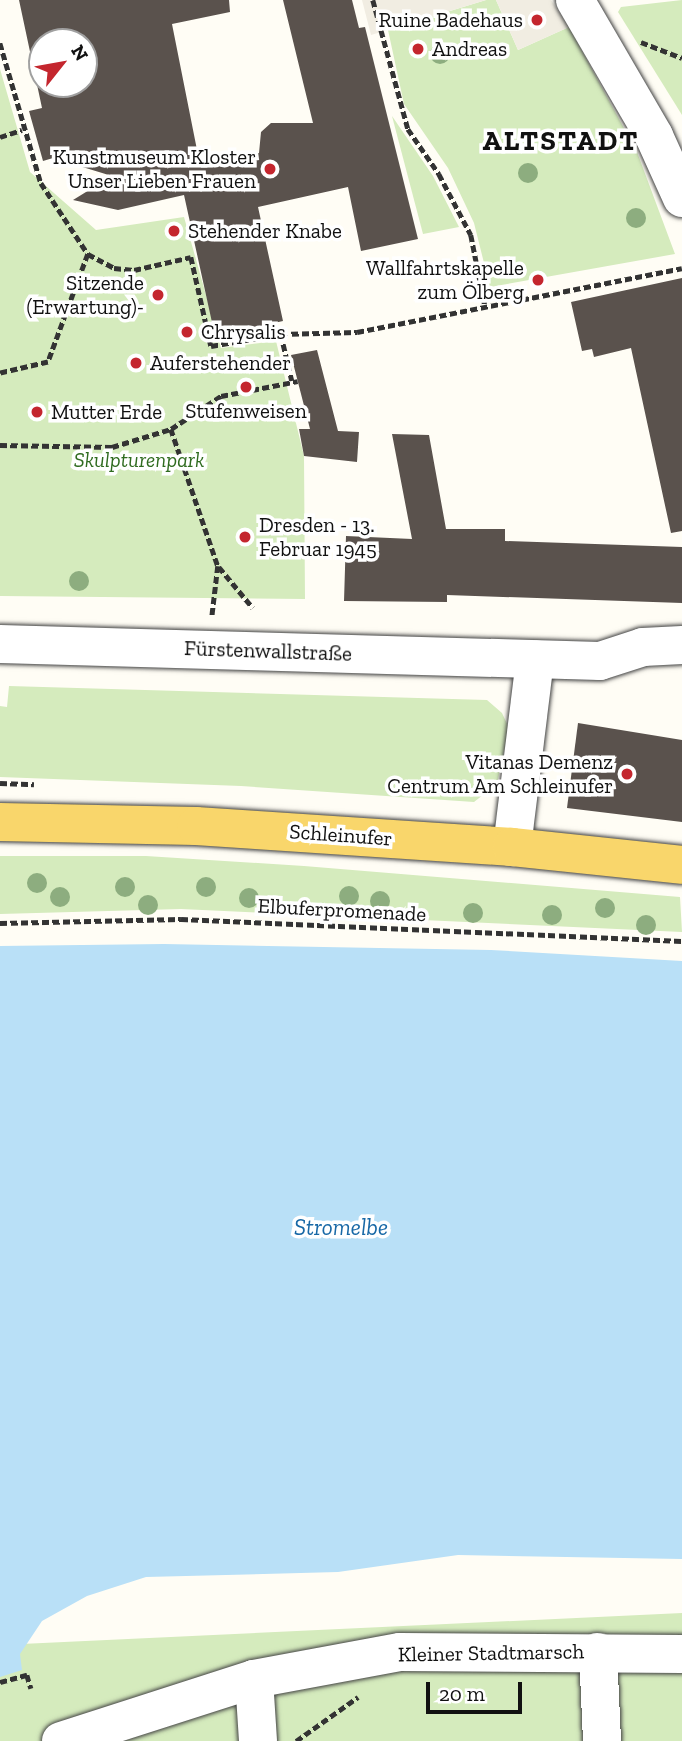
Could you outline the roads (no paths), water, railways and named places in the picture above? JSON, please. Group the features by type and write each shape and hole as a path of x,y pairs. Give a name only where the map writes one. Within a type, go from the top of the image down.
{"main road":[{"name":"Schleinufer","path":"0,822 196,826 512,847 682,865"}],"street":[{"path":"575,0 654,136 682,198"},
{"name":"Fürstenwallstraße","path":"0,644 600,661 643,647 682,645"},
{"path":"512,847 535,659"},
{"name":"Kleiner Stadtmarsch","path":"61,1741 254,1679 400,1652 682,1654"},
{"path":"598,1652 602,1741"},
{"path":"254,1679 258,1741"}],"water":[{"name":"Stromelbe","path":"164,944 491,950 682,961 682,1559 458,1555 338,1572 146,1577 87,1596 42,1621 20,1654 22,1670 0,1677 0,946"}],"place":[{"name":"Ruine Badehaus","path":"537,20"},
{"name":"Andreas","path":"418,49"},
{"name":"Kunstmuseum Kloster Unser Lieben Frauen","path":"270,169"},
{"name":"Stehender Knabe","path":"174,231"},
{"name":"Wallfahrtskapelle zum Ölberg","path":"538,280"},
{"name":"Sitzende (Erwartung)-","path":"158,295"},
{"name":"Chrysalis","path":"187,332"},
{"name":"Auferstehender","path":"136,363"},
{"name":"Stufenweisen","path":"246,387"},
{"name":"Mutter Erde","path":"37,412"},
{"name":"Dresden - 13. Februar 1945","path":"245,537"},
{"name":"Vitanas Demenz Centrum Am Schleinufer","path":"627,774"}],"district":[{"name":"ALTSTADT","path":"561,141"}],"park label":[{"name":"Skulpturenpark","path":"139,460"}]}
